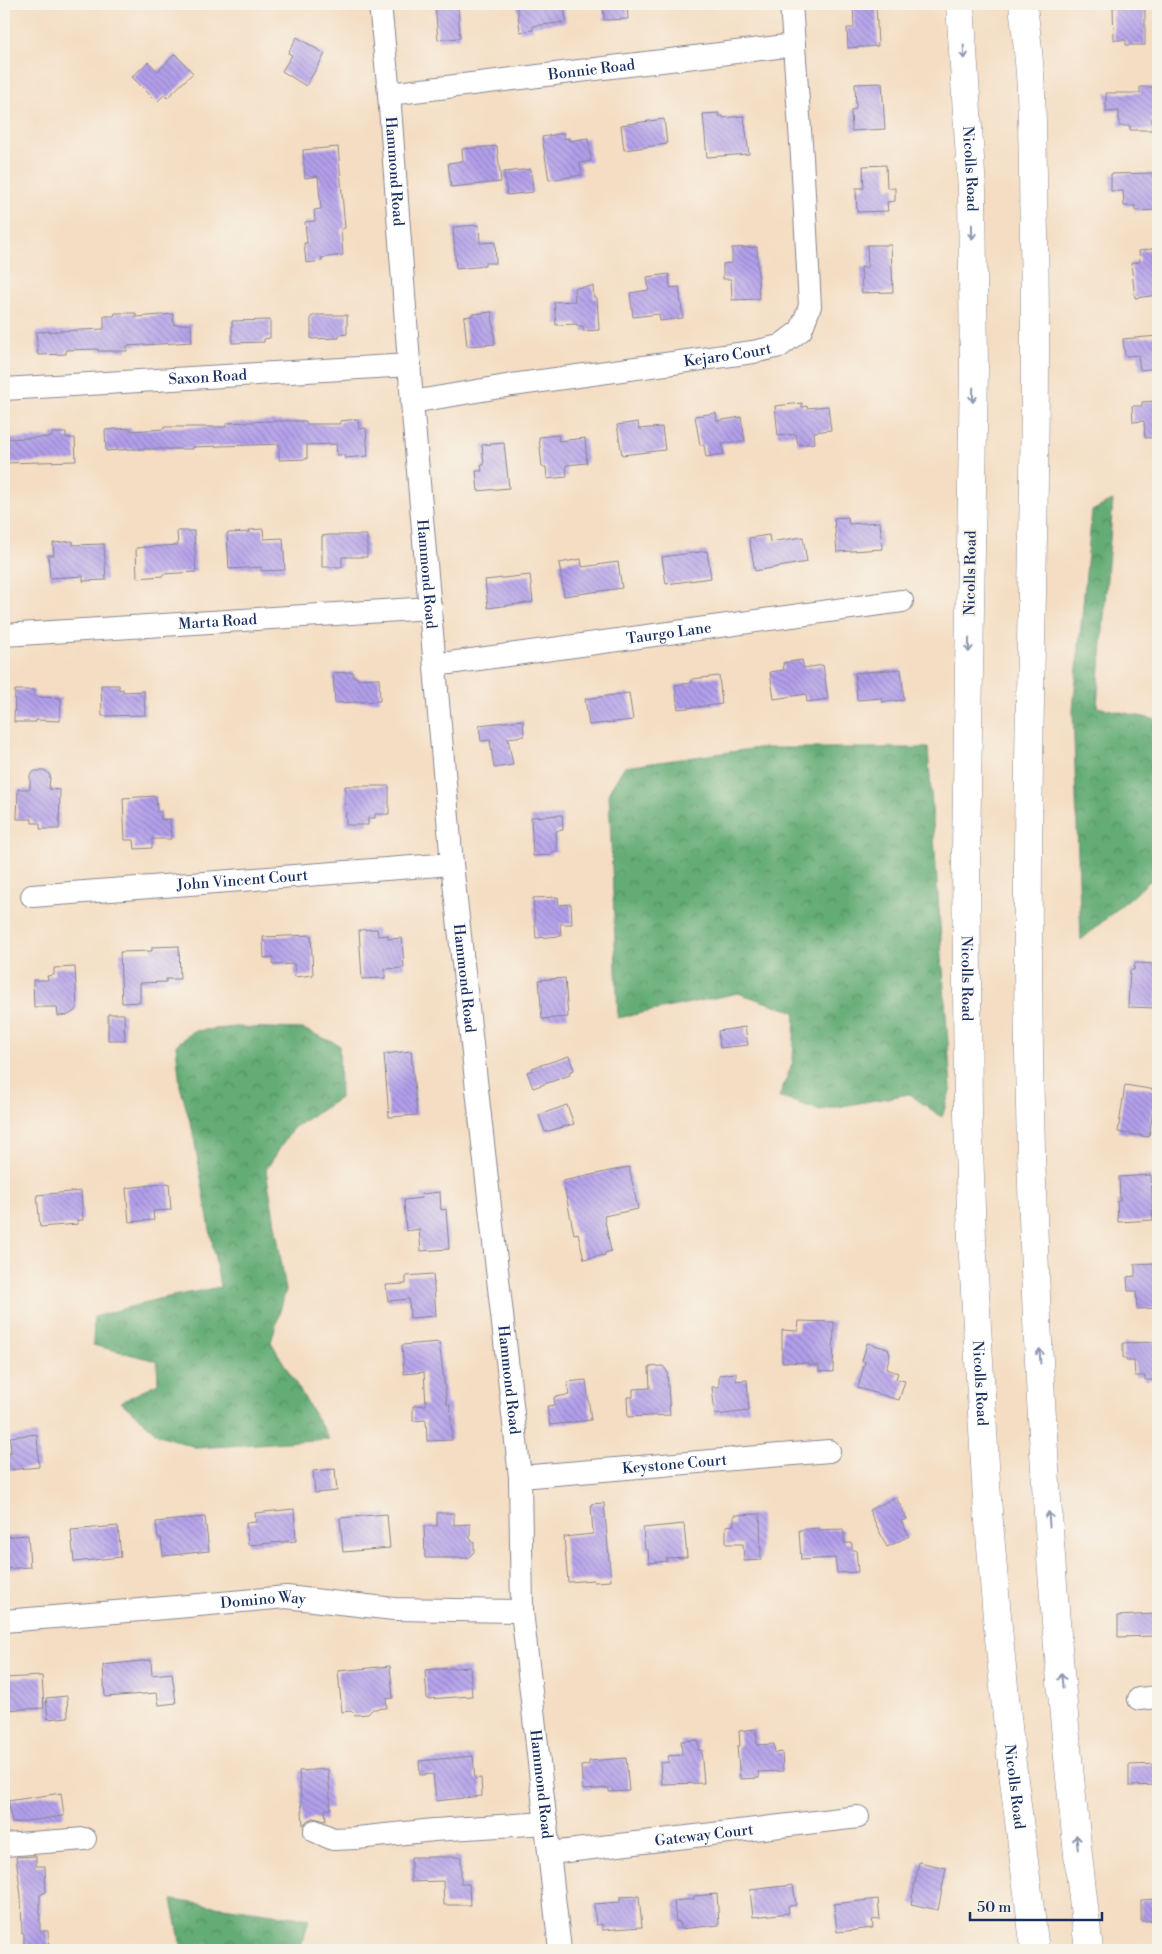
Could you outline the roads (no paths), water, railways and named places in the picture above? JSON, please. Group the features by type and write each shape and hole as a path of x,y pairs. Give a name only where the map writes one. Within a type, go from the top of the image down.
{"highway":[{"name":"Nicolls Road","path":"960,4 972,190 974,338 966,852 968,1114 972,1240 985,1469 998,1628 1011,1756 1035,1950"},
{"path":"1023,4 1031,88 1036,342 1028,859 1029,1019 1035,1248 1040,1377 1056,1616 1068,1762 1090,1950"}],"street":[{"name":"Hammond Road","path":"380,4 452,864 520,1477 522,1611 560,1950"},
{"name":"Kejaro Court","path":"412,402 512,385 753,352 780,346 801,330 810,306 791,4"},
{"name":"Bonnie Road","path":"389,94 794,45"},
{"name":"Saxon Road","path":"4,388 410,365"},
{"name":"Taurgo Lane","path":"435,665 902,601"},
{"name":"Marta Road","path":"4,635 431,608"},
{"name":"John Vincent Court","path":"32,896 452,864"},
{"name":"Keystone Court","path":"520,1477 830,1451"},
{"name":"Domino Way","path":"4,1621 286,1597 394,1609 522,1611"},
{"name":"Gateway Court","path":"550,1853 858,1818"},
{"path":"315,1831 333,1839 547,1823"},
{"path":"4,1845 85,1839"}]}
